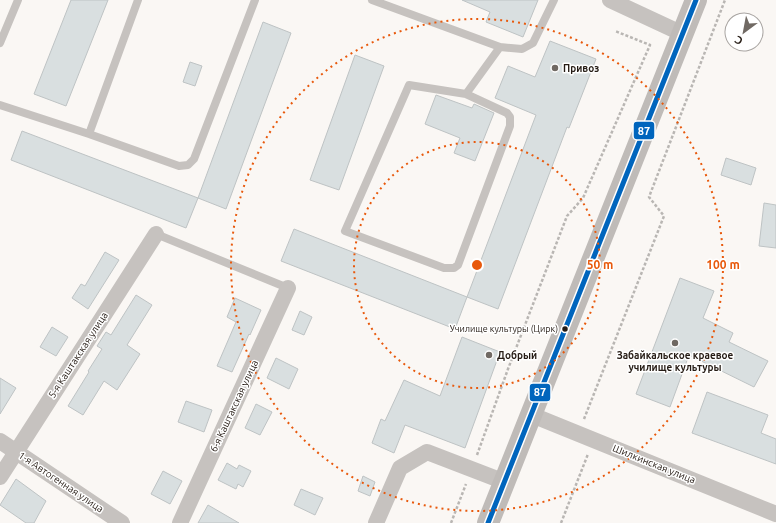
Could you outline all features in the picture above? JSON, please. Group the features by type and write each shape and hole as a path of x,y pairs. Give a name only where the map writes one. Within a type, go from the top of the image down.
{"main road":[{"path":"488,523 696,0"}],"street":[{"path":"610,0 683,34"},
{"name":"5-я Каштакская улица","path":"0,477 156,234"},
{"name":"6-я Каштакская улица","path":"180,523 288,288"},
{"name":"Шилкинская улица","path":"532,415 776,514"},
{"name":"1-я Автогенная улица","path":"0,441 122,523"},
{"path":"376,523 400,468 426,452 505,482"}],"lane":[{"path":"0,43 18,0"},
{"path":"90,134 138,0"},
{"path":"0,105 90,134 179,166 188,165 192,162 256,0"},
{"path":"372,0 500,47 522,49 533,43 554,0"},
{"path":"466,94 500,47"},
{"path":"408,84 466,94 503,110 507,113 511,121 458,265 454,268 444,268 345,230 408,84"},
{"path":"156,234 288,288"}],"path":[{"path":"561,523 588,454 576,440 578,434 664,216 649,196 725,0"},
{"path":"451,523 567,216 582,198 650,45 615,31"}],"building":[{"path":"71,0 108,0 66,106 34,94"},
{"path":"462,0 538,0 523,37 486,22 490,12"},
{"path":"263,22 291,33 226,209 198,198"},
{"path":"550,41 596,59 569,128 567,127 498,309 467,297 536,115 495,98 508,66 535,77"},
{"path":"355,55 384,66 339,190 310,180"},
{"path":"190,62 202,66 195,86 183,82"},
{"path":"436,95 472,108 474,104 494,113 475,161 454,153 460,138 425,124"},
{"path":"22,131 198,198 186,228 11,160"},
{"path":"726,158 756,168 751,185 721,175"},
{"path":"764,203 776,205 776,248 759,246"},
{"path":"294,229 467,297 455,329 281,261"},
{"path":"105,252 119,260 88,309 72,298 81,284 85,286"},
{"path":"680,278 714,291 703,318 733,333 729,342 768,361 754,387 689,355 670,407 636,394"},
{"path":"136,295 152,305 127,345 140,354 117,390 104,381 83,415 68,406 102,349 97,346 106,332 111,335"},
{"path":"235,298 261,310 232,372 217,366 236,322 227,317"},
{"path":"300,311 312,317 304,335 292,330"},
{"path":"52,327 68,337 56,356 40,347"},
{"path":"462,337 500,352 465,448 405,425 394,453 372,443 381,419 385,421 404,380 440,396"},
{"path":"276,358 298,369 289,389 267,378"},
{"path":"0,378 16,388 0,414"},
{"path":"707,392 768,415 761,433 776,439 776,464 692,433"},
{"path":"186,401 212,410 204,432 178,422"},
{"path":"256,404 272,412 260,435 245,428"},
{"path":"227,463 237,469 239,465 251,471 243,487 238,484 236,489 218,480"},
{"path":"163,471 182,481 170,504 151,494"},
{"path":"363,476 375,482 370,496 358,491"},
{"path":"16,479 46,501 34,523 26,523 0,505"},
{"path":"301,489 323,498 315,515 294,505"},
{"path":"208,505 239,523 198,523"}],"transit line":[{"name":"87","path":"488,523 696,0"}],"place":[{"name":"Привоз","path":"555,68"},
{"name":"Училище культуры (Цирк)","path":"565,329"},
{"name":"Забайкальское краевое училище культуры","path":"675,343"},
{"name":"Добрый","path":"489,355"}]}
